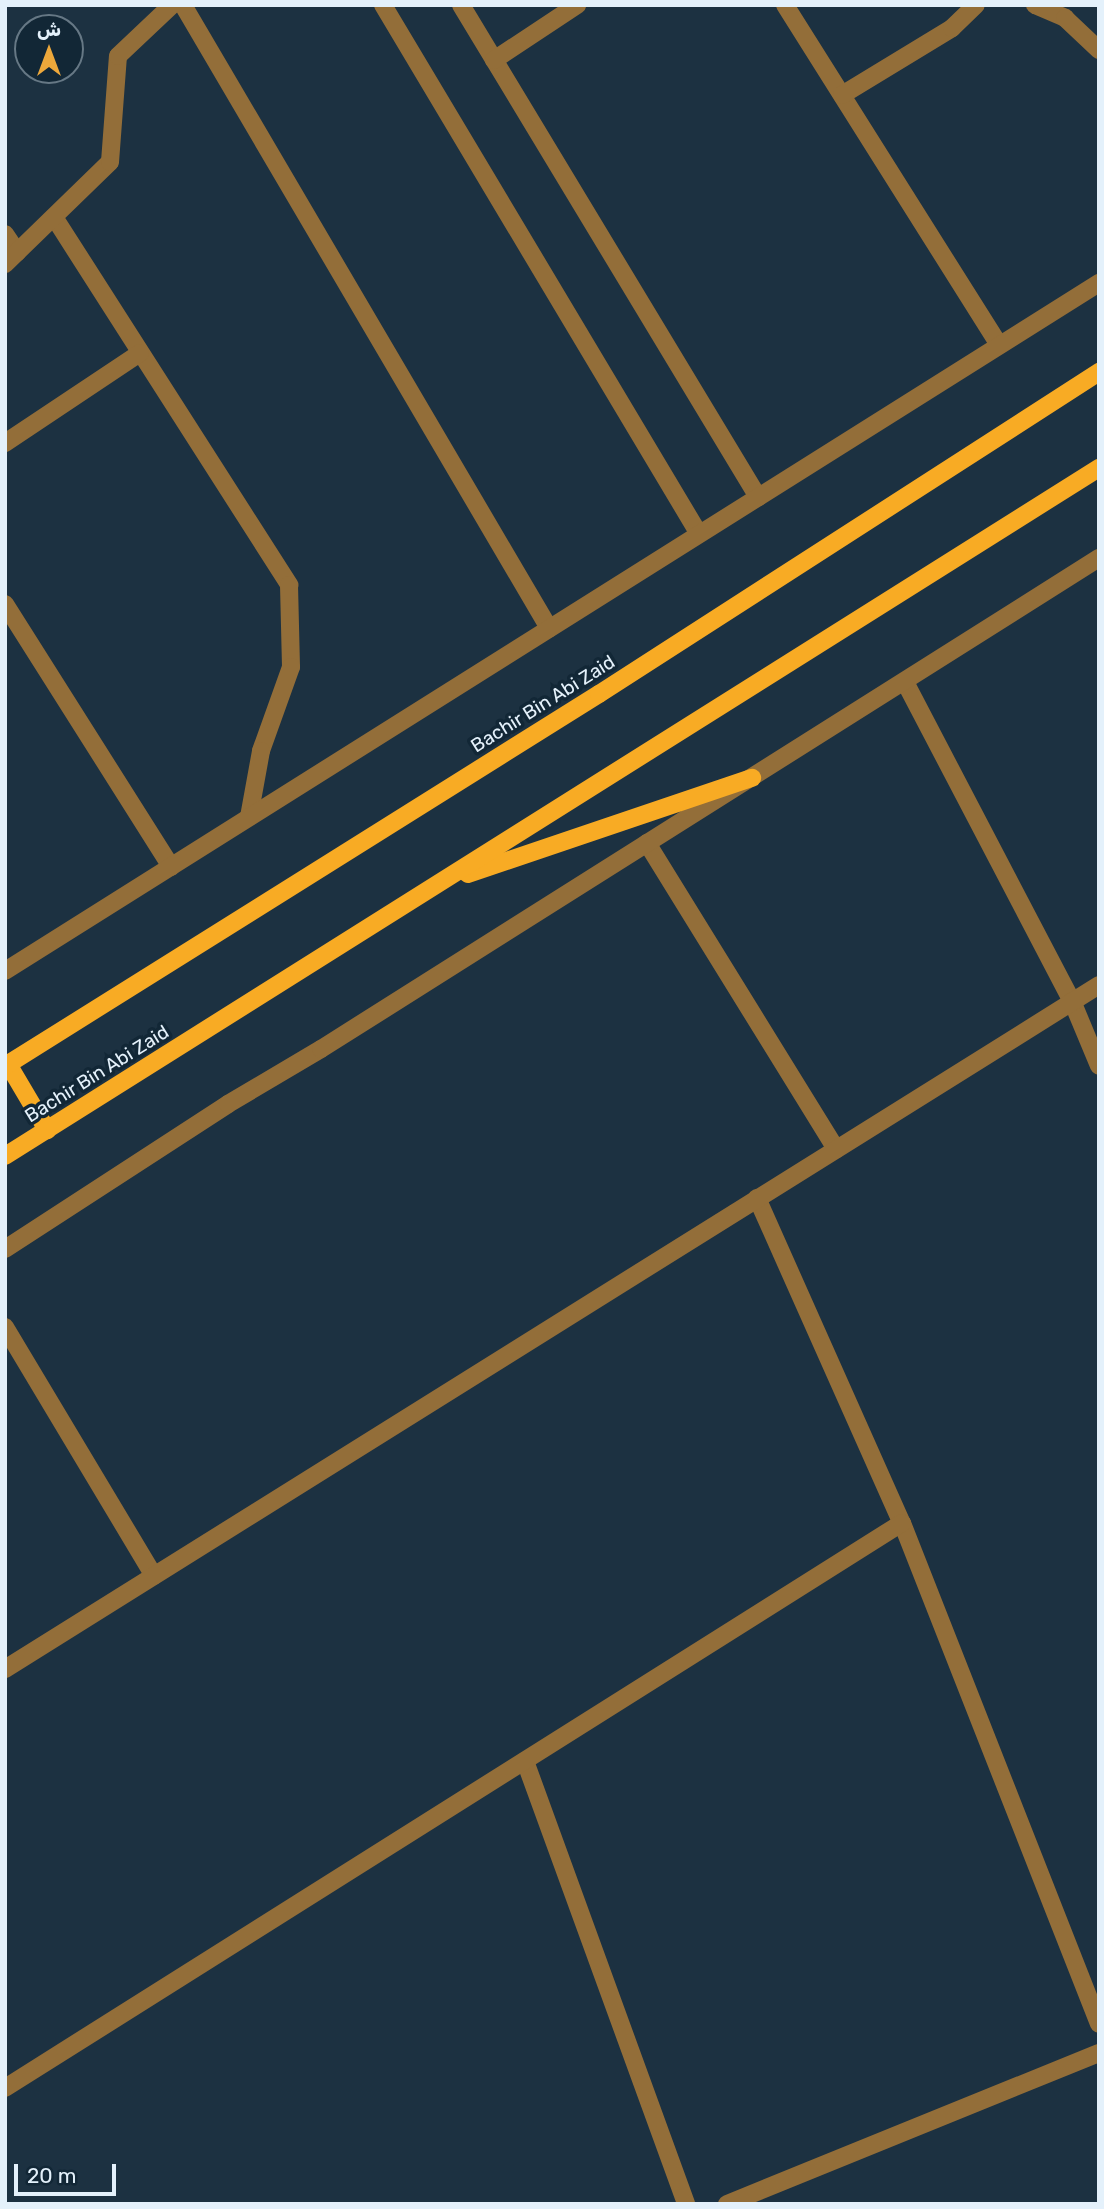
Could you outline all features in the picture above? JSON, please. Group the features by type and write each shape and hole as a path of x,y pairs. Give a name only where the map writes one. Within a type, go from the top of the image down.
{"main road":[{"name":"Bachir Bin Abi Zaid","path":"7,1065 599,694 1099,372"},
{"name":"Bachir Bin Abi Zaid","path":"5,1156 1099,468"},
{"path":"438,884 752,778"},
{"path":"7,1065 47,1130"}],"street":[{"path":"5,234 11,258 110,162 118,56 172,5"},
{"path":"183,5 549,628"},
{"path":"383,5 699,534"},
{"path":"461,5 758,497"},
{"path":"494,60 577,5"},
{"path":"785,5 999,345"},
{"path":"842,95 952,28 976,5"},
{"path":"1035,5 1065,18 1099,50"},
{"path":"54,217 289,585 291,667 261,751 249,817"},
{"path":"5,971 1099,283"},
{"path":"5,443 141,353"},
{"path":"5,1249 228,1104 321,1049 1099,558"},
{"path":"5,604 171,867"},
{"path":"905,681 1072,1001 1099,1066"},
{"path":"647,843 836,1149"},
{"path":"5,1669 1099,985"},
{"path":"757,1198 902,1523 1099,2024"},
{"path":"5,1327 154,1576"},
{"path":"5,2088 902,1523"},
{"path":"525,1760 686,2204"},
{"path":"727,2204 1099,2053"}]}
